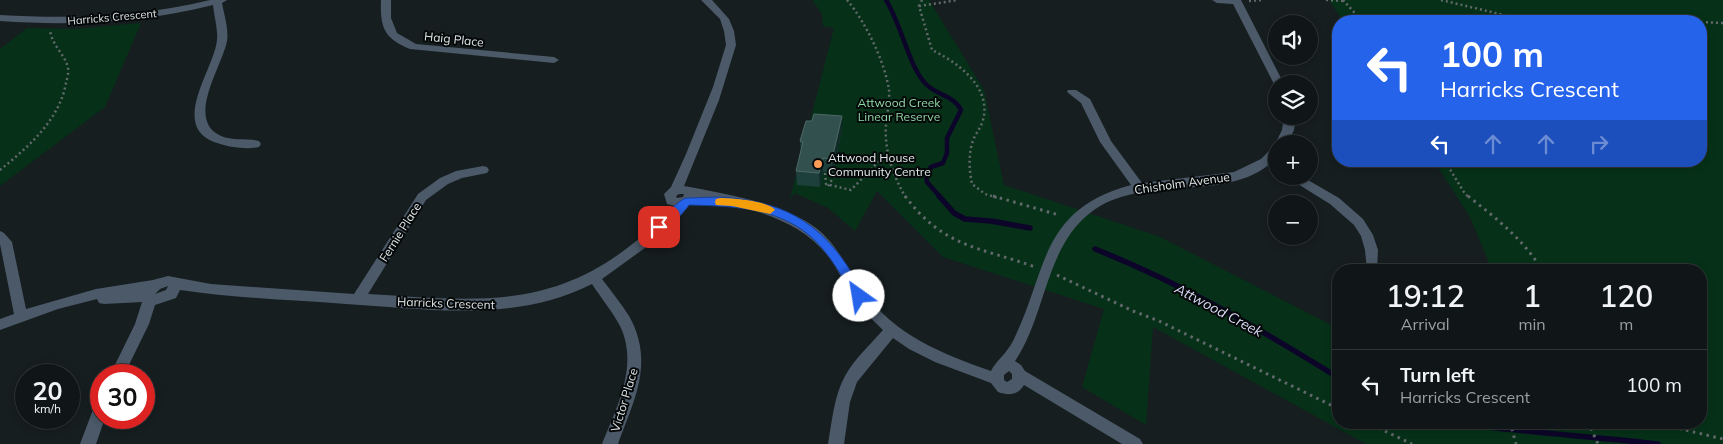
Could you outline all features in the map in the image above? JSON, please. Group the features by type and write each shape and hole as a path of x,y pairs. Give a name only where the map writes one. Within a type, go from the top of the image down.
{"street":[{"name":"Haig Place","path":"386,0 386,25 391,34 402,42 414,47 554,60"},
{"path":"706,0 720,12 727,22 731,34 731,45 727,61 689,161 682,196 766,208 784,215 814,233 836,258 859,296 892,330 923,350 953,364 1000,371 1012,367 1018,377 1135,444"},
{"path":"1217,0 1236,1 1274,75"},
{"path":"219,1 222,40 199,107 199,116 208,134 217,140 228,143 255,144"},
{"name":"Harricks Crescent","path":"0,18 47,21 98,21 146,16 219,1"},
{"path":"1072,92 1086,101 1106,142 1139,188"},
{"name":"Chisholm Avenue","path":"1000,371 1019,343 1063,236 1072,223 1086,210 1100,201 1139,188 1217,180 1268,166"},
{"name":"Fernie Place","path":"358,299 422,197 444,181 460,174 483,170"},
{"path":"1306,185 1357,218 1366,229 1371,240 1374,254 1372,264"},
{"name":"Harricks Crescent","path":"0,325 59,304 211,289 451,305 502,305 532,300 594,277 632,252 678,211 682,196"},
{"path":"0,236 6,242 21,316"},
{"name":"Victor Place","path":"594,277 623,319 631,335 634,348 635,364 632,379 610,444"},
{"path":"122,364 160,293"},
{"path":"836,444 844,398 852,378 868,356 892,330"},
{"name":"Chisholm Avenue","path":"1018,377 1019,343"},
{"path":"1000,371 1000,384 1006,388 1018,377"},
{"path":"88,444 93,429"}],"path":[{"path":"922,0 920,6 932,50 952,60 961,68 982,96 985,109 983,122 973,141 970,177 972,184 985,194 1060,215"},
{"path":"920,6 958,0"},
{"path":"1326,0 1344,0 1357,15"},
{"path":"1441,0 1504,15"},
{"path":"1707,22 1723,23"},
{"path":"0,170 26,148 54,114 64,93 68,68 51,39 50,30"},
{"path":"825,173 824,181 828,186 846,190 855,188 878,162 889,156"},
{"path":"828,186 833,179 836,166"},
{"path":"1449,167 1465,194 1508,228 1531,252 1538,264"},
{"path":"1381,429 1412,444"},
{"path":"1512,429 1516,444"},
{"path":"1591,429 1598,444"},
{"path":"1681,429 1723,439"}],"green space":[{"name":"Attwood Creek Linear Reserve","path":"812,0 929,0 984,90 1004,185 1160,237 1332,325 1332,425 1153,327 1146,425 1082,387 1104,309 943,257 877,191 855,231 828,208 795,193 790,199 834,28 823,26 822,14"},
{"name":"Attwood Creek Linear Reserve","path":"1329,0 1723,0 1723,444 1366,444 1339,429 1707,429 1707,264 1490,264 1470,217 1438,167 1707,167 1707,15 1339,15"},
{"path":"141,23 105,107 0,186 0,49 27,28 75,29"}],"building":[{"name":"Attwood House Community Centre","path":"814,114 842,116 832,159 823,158 819,173 796,171 803,142 800,141 806,121 812,121"}],"waterway":[{"name":"Attwood Creek","path":"886,0 918,74 928,86 954,101 961,110 947,138 947,153 943,163 931,167 926,175 927,182 941,198"},
{"name":"Attwood Creek","path":"939,196 954,213 965,219 991,221 1030,228"},
{"name":"Attwood Creek","path":"1095,249 1127,262 1220,308 1332,374"},
{"name":"Attwood Creek","path":"1501,429 1658,444"}],"slow traffic":[{"path":"720,202 748,204 770,210"}],"place":[{"name":"Attwood House Community Centre","path":"818,164"}],"route":[{"path":"659,227 686,202 732,202 766,208 799,222 826,244 859,296"}]}
